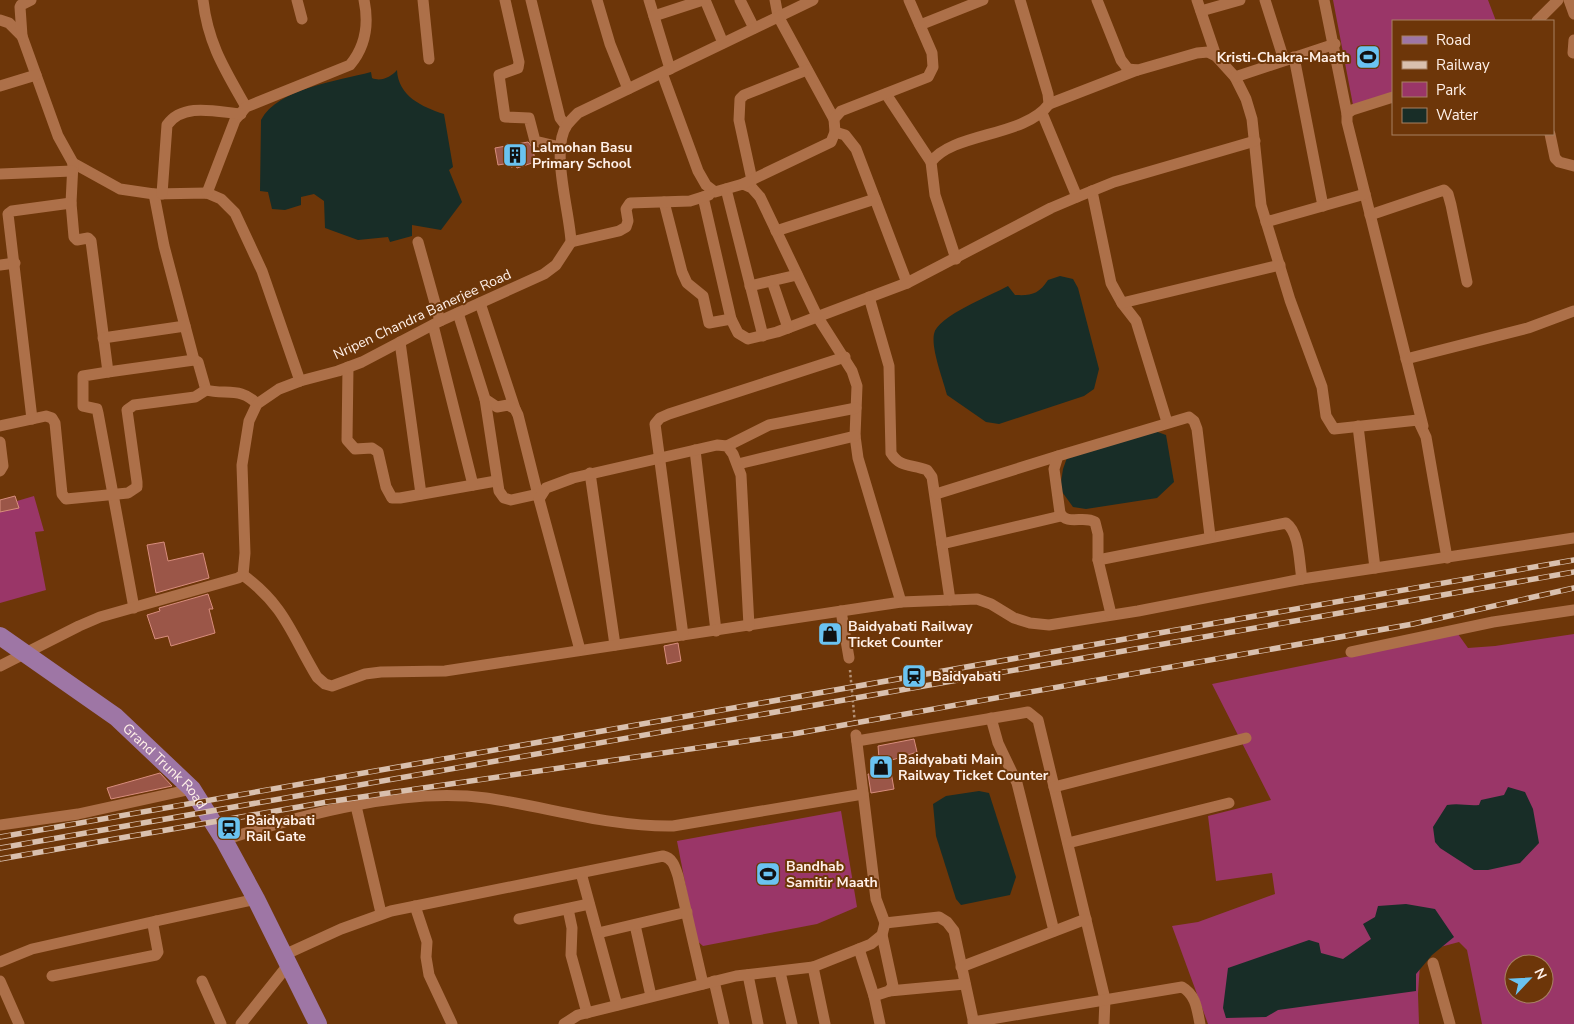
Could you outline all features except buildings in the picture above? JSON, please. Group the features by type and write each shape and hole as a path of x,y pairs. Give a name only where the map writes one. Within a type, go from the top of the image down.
{"main road":[{"name":"Grand Trunk Road","path":"0,636 116,717 192,789 224,840 256,899 318,1024"}],"street":[{"path":"31,0 19,4 22,36 58,136 72,167 71,203 75,239 88,238 91,241 108,372"},
{"path":"203,0 208,33 213,47 244,111"},
{"path":"297,0 302,19"},
{"path":"207,193 235,120 244,111 350,65 358,55 365,37 367,15 364,0"},
{"path":"423,0 428,59"},
{"path":"505,0 519,62 518,68 499,75 505,117 529,118 535,141 560,147"},
{"path":"531,0 560,118 566,126"},
{"path":"597,0 610,44 628,88"},
{"path":"649,0 666,71 698,171 706,185 720,190"},
{"path":"654,16 704,0 723,43"},
{"path":"740,0 754,28"},
{"path":"775,0 778,16 834,119 835,132 831,142 748,182 690,201 630,203 626,209 628,221 626,227 571,242 560,168 560,147 566,126 578,114 628,88 666,71 778,16 811,0"},
{"path":"834,119 841,111 928,77 933,67 932,53 910,0"},
{"path":"920,25 982,0"},
{"path":"1020,0 1048,94 1046,109 1078,196"},
{"path":"1097,0 1121,60 1128,69 1138,70"},
{"path":"1197,0 1216,56"},
{"path":"1201,12 1240,0"},
{"path":"1265,0 1289,58 1323,206"},
{"path":"1324,0 1335,44 1347,114 1346,122 1423,427 1447,558"},
{"path":"1538,20 1558,0"},
{"path":"1570,0 1574,14"},
{"path":"0,20 9,23 22,36"},
{"path":"1573,53 1574,40"},
{"path":"1235,76 1335,44"},
{"path":"932,162 944,150 1011,127 1046,109 1138,70 1197,52 1208,52 1216,56 1235,76 1246,99 1256,141 1258,191 1266,222 1290,300 1322,387 1326,416 1330,424 1334,429 1411,419 1418,420 1423,427"},
{"path":"807,70 744,95 740,99 739,120 748,182 760,197 817,316 845,357 857,386 855,436 858,458 901,602"},
{"path":"0,86 36,75"},
{"path":"886,94 932,162 935,195 956,259"},
{"path":"1347,114 1392,97"},
{"path":"206,390 198,362 194,360 164,246 158,194 167,125 173,117 190,111 244,111"},
{"path":"835,132 846,135 852,141 907,283"},
{"path":"1550,135 1555,158 1559,162 1574,166"},
{"path":"703,197 730,319 738,333 748,339 788,328 907,283 956,259 994,237 1078,196 1114,182 1256,141"},
{"path":"0,174 72,167 120,189 158,194 207,193 221,199 235,214 262,271 300,381"},
{"path":"720,190 750,286 763,336"},
{"path":"1370,215 1444,190 1448,194 1451,205 1467,282"},
{"path":"1092,191 1111,283 1122,303 1136,321 1167,422"},
{"path":"1266,222 1365,194"},
{"path":"776,231 875,199"},
{"path":"664,202 682,272 687,283 703,296 706,319 709,323 715,324 730,319"},
{"path":"32,419 9,212 71,203"},
{"path":"418,242 473,485"},
{"name":"Nripen Chandra Banerjee Road","path":"257,404 279,389 348,367 436,323 544,274 556,264 571,242"},
{"path":"0,265 15,263"},
{"path":"1122,303 1280,265"},
{"path":"750,286 797,275"},
{"path":"772,281 788,328"},
{"path":"869,297 889,366 891,453 896,460 904,465 927,470 932,477 950,600"},
{"path":"480,303 515,409 580,650"},
{"path":"1406,360 1528,328 1572,312 1574,325"},
{"path":"458,313 485,400 498,491 504,498 511,500 539,496 546,488 590,473 717,445 727,446 769,426 856,408"},
{"path":"103,338 185,326"},
{"path":"400,342 421,494"},
{"path":"684,636 655,424 660,418 845,357"},
{"path":"134,608 98,413 97,409 83,406 83,376 194,360"},
{"path":"348,367 347,440 355,449 372,448 378,452 386,487 392,498 496,480"},
{"path":"0,426 46,416 52,418 55,423 64,498 112,495 128,493 137,487 127,410 130,407 195,397 206,390 238,391 257,404 249,421 242,465 245,553 243,574 238,578 79,626 0,666"},
{"path":"485,400 497,407 508,405 515,409"},
{"path":"936,494 1167,422 1189,417 1194,421 1197,429 1210,536"},
{"path":"1358,426 1375,568"},
{"path":"738,464 855,436"},
{"path":"0,442 3,466 0,471"},
{"path":"727,446 738,464 741,476 750,626"},
{"path":"695,450 716,631"},
{"path":"1058,456 1054,469 1061,516"},
{"path":"590,473 615,645"},
{"path":"942,544 1061,516 1069,520 1081,518 1095,522 1098,534 1098,560 1111,614"},
{"path":"1098,560 1210,536 1286,523 1295,534 1302,579"},
{"path":"243,574 276,604 318,677 325,684 332,686 365,674 446,670 684,636 901,602 977,599 991,604 1014,618 1030,623 1049,625 1302,579 1574,538"},
{"path":"1351,652 1493,622 1574,610"},
{"path":"841,611 849,658"},
{"path":"889,991 893,986 882,936 885,923 876,900 856,737 1028,712 1038,720 1068,843 1105,999 1104,1024"},
{"path":"991,718 998,743 1016,783 1054,931"},
{"path":"1054,787 1246,738"},
{"path":"0,825 78,814 192,789"},
{"path":"224,840 305,816 409,798 464,796 621,824 673,826 863,794"},
{"path":"1068,843 1229,803"},
{"path":"356,806 381,913"},
{"path":"242,1024 286,960 341,929 381,913 663,856 668,857 676,869 708,983 724,1024"},
{"path":"581,873 617,1005"},
{"path":"0,962 32,948 256,899"},
{"path":"519,919 589,904"},
{"path":"414,906 427,942 426,957 429,975 452,1024"},
{"path":"568,909 572,928 571,955 587,1013"},
{"path":"598,934 687,912"},
{"path":"885,923 938,917 947,922 954,931 974,1023 1182,987 1191,992 1200,1024"},
{"path":"961,967 1086,919"},
{"path":"52,976 156,955 158,952 153,925 156,921"},
{"path":"634,925 651,996"},
{"path":"564,1024 587,1013 651,996 748,975 812,967 859,949 882,936"},
{"path":"859,949 874,996 880,1024"},
{"path":"1434,963 1450,1024"},
{"path":"812,967 825,1024"},
{"path":"780,972 792,1024"},
{"path":"748,975 758,1024"},
{"path":"202,980 221,1024"},
{"path":"0,981 19,1024"},
{"path":"874,996 889,991 965,984"}],"path":[{"path":"849,658 856,737"}],"green space":[{"name":"Kristi-Chakra-Maath","path":"1333,0 1488,0 1496,20 1392,20 1392,92 1353,105"},
{"path":"34,496 44,531 35,532 46,590 0,603 0,512 18,508 17,501"},
{"path":"1458,634 1468,648 1495,646 1574,634 1574,1024 1482,1024 1467,950 1459,942 1429,950 1420,963 1419,1024 1208,1024 1172,926 1198,922 1275,894 1272,873 1216,881 1208,816 1271,800 1212,684"},
{"name":"Bandhab Samitir Maath","path":"841,811 857,907 817,924 703,946 696,940 677,841"}],"water":[{"path":"397,70 398,79 407,94 420,104 444,114 453,167 449,170 462,202 441,230 412,225 412,236 390,242 388,237 358,240 325,228 324,201 314,194 301,197 301,205 285,210 272,209 268,192 260,191 261,120 269,109 281,100 310,87 371,72 372,78 382,79 389,77"},
{"path":"1060,276 1073,279 1078,288 1099,369 1094,389 1084,396 999,424 986,422 947,395 934,348 934,334 937,327 955,313 1008,286 1015,295 1026,295 1038,291 1048,280"},
{"path":"1152,430 1166,435 1174,482 1157,498 1086,509 1073,507 1060,489 1063,469 1068,455"},
{"path":"1508,787 1525,792 1533,809 1539,843 1520,863 1488,870 1474,870 1440,848 1435,842 1433,827 1447,805 1479,805 1481,800 1504,795"},
{"path":"979,791 989,793 1016,877 1010,895 961,905 956,899 936,836 933,804 946,796"},
{"path":"1406,904 1435,909 1454,937 1432,955 1416,974 1416,991 1278,1010 1266,1017 1226,1018 1223,1008 1228,968 1309,940 1319,943 1321,953 1343,959 1371,939 1363,924 1375,917 1378,906"}],"railway":[{"path":"0,837 1574,560"},
{"path":"0,848 1574,572"},
{"path":"0,859 327,802 793,734 1413,624 1574,588"}],"place":[{"name":"Kristi-Chakra-Maath","path":"1368,57"},
{"name":"Lalmohan Basu Primary School","path":"515,155"},
{"name":"Baidyabati Railway Ticket Counter","path":"830,634"},
{"name":"Baidyabati","path":"914,676"},
{"name":"Baidyabati Main Railway Ticket Counter","path":"881,767"},
{"name":"Baidyabati Rail Gate","path":"229,828"},
{"name":"Bandhab Samitir Maath","path":"768,874"}]}
